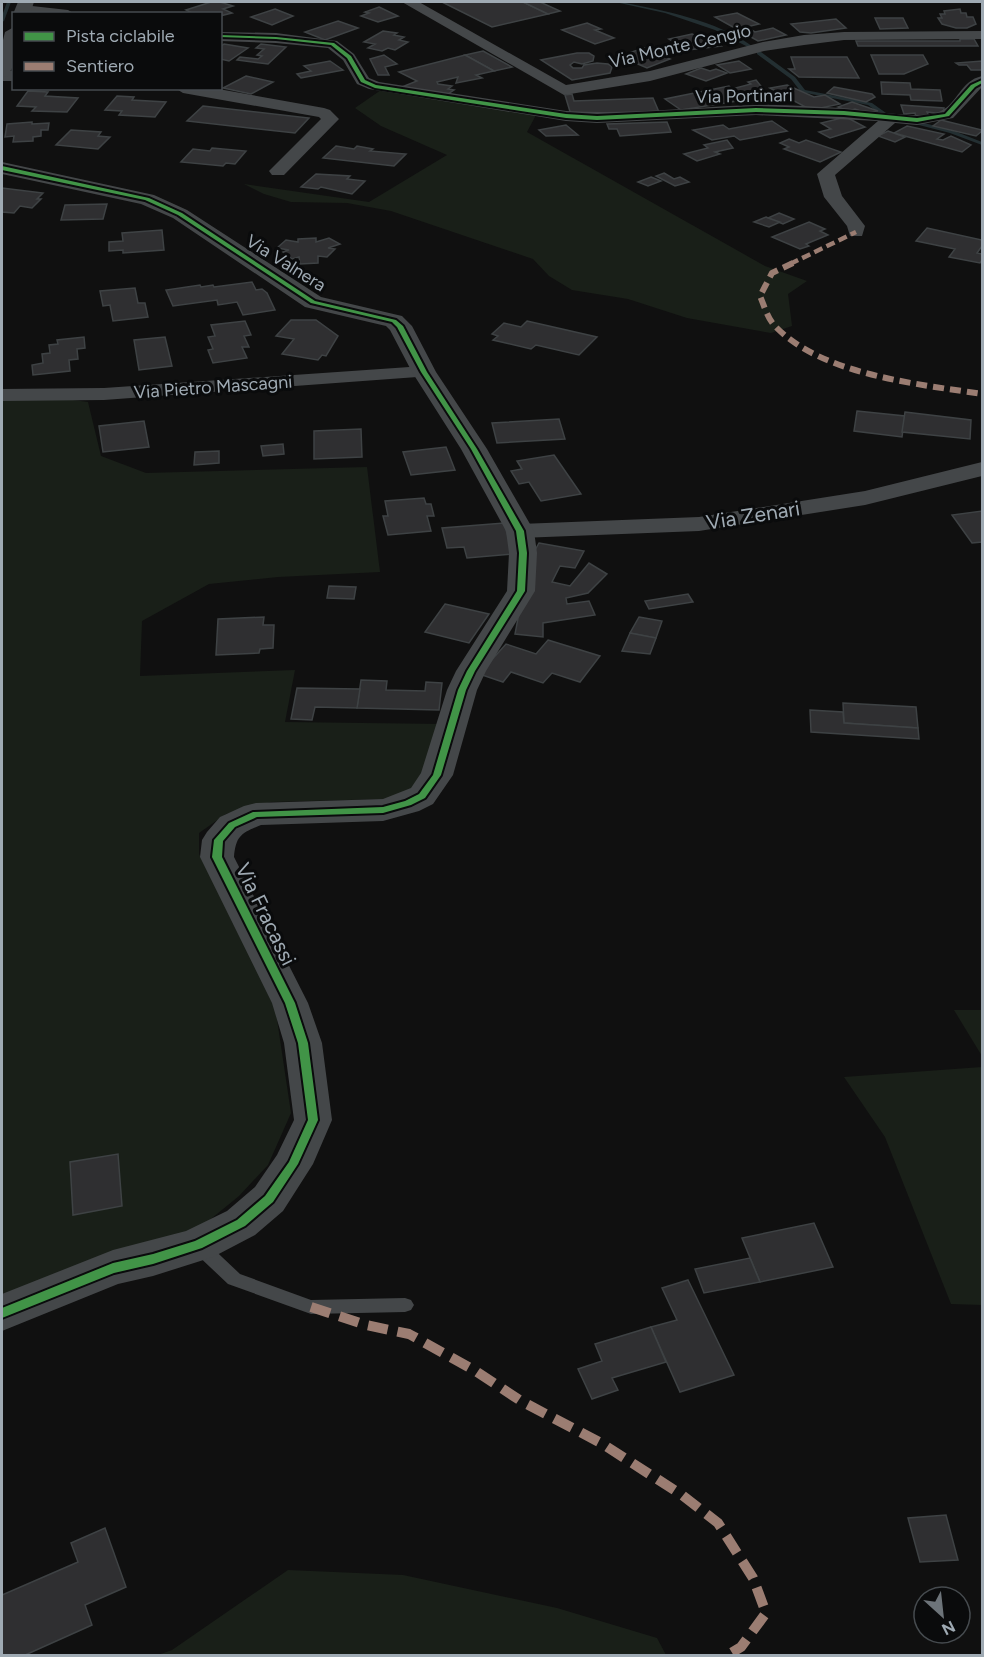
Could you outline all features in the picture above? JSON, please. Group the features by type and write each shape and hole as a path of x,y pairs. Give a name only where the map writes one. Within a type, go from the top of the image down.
{"street":[{"path":"409,2 564,90 553,98 550,114"},
{"path":"23,8 53,12"},
{"name":"Via Monte Cengio","path":"564,90 650,76 763,47 804,40 844,36 982,35"},
{"name":"Via Portinari","path":"222,36 276,38 332,44 349,57 363,81 375,86 550,114 597,118 756,110 844,113 917,120 947,115 973,86 982,81"},
{"path":"2,74 7,43"},
{"path":"194,90 324,113 331,119 278,171"},
{"path":"856,232 856,226 833,196 826,174 890,119"},
{"name":"Via Valnera","path":"2,168 147,199 180,214 313,302 394,321 400,326 424,372 474,449 520,531"},
{"name":"Via Pietro Mascagni","path":"2,395 104,394 424,372"},
{"name":"Via Zenari","path":"520,531 699,524 865,498 982,469"},
{"name":"Via Fracassi","path":"2,1312 113,1268 198,1245 242,1223 269,1199 293,1164 313,1120 303,1043 290,1003 217,857 219,840 232,825 256,814 382,810 408,803 422,796 437,775 462,690 471,670 521,591 523,553 520,531"}],"lane":[{"path":"198,1245 234,1279 311,1307 405,1305"}],"shaded area":[{"path":"381,90 536,115 527,132 765,266 807,281 788,294 792,326 771,333 687,318 628,299 572,290 549,276 533,259 391,211 347,203 291,202 264,194 244,184 369,202 447,155 381,126 355,108"},
{"path":"2,390 88,402 101,456 146,473 367,467 380,572 278,577 209,584 142,621 140,676 295,670 285,722 443,724 429,764 412,790 385,799 271,802 226,814 199,833 199,854 275,1006 291,1113 268,1165 239,1196 201,1227 78,1265 2,1297"},
{"path":"954,1010 982,1010 982,1056"},
{"path":"982,1067 982,1305 951,1304 885,1137 844,1077"},
{"path":"288,1570 403,1575 557,1608 657,1638 666,1655 158,1655 172,1650"}],"building":[{"path":"211,2 233,6 223,9 232,13 222,16 222,12 186,10"},
{"path":"442,2 523,2 548,14 492,27"},
{"path":"523,2 540,2 560,11 548,14"},
{"path":"379,7 398,16 378,22 361,16"},
{"path":"275,9 293,16 272,25 251,17"},
{"path":"960,9 961,13 966,13 967,17 973,17 976,24 967,28 956,28 942,24 938,18 942,18 940,14 945,14 944,11"},
{"path":"737,13 759,24 746,27 755,32 773,28 786,35 758,41 715,17"},
{"path":"875,18 903,18 908,28 880,29"},
{"path":"836,19 846,28 811,33 800,32 791,24"},
{"path":"338,21 358,28 325,40 305,32"},
{"path":"587,23 601,29 595,30 614,38 595,44 562,30"},
{"path":"383,31 397,33 394,35 404,37 399,40 408,42 395,50 388,48 382,51 368,48 375,44 364,42"},
{"path":"692,34 705,40 709,39 721,46 688,50 669,39"},
{"path":"960,39 974,39 978,46 858,46 856,41 960,41"},
{"path":"261,44 286,47 268,64 237,60 240,57 258,59 262,56 257,55 264,49 256,48"},
{"path":"222,46 248,48 229,61 222,59"},
{"path":"644,48 670,59 647,68 619,56"},
{"path":"483,51 512,67 494,71 465,55"},
{"path":"589,53 594,56 593,61 582,64 574,62 570,65 573,68 582,68 584,65 597,63 608,64 612,67 610,73 572,80 541,60"},
{"path":"384,55 397,64 385,67 389,75 378,75 370,59"},
{"path":"465,55 494,71 476,75 482,78 456,83 458,77 437,82 452,86 448,89 454,90 448,94 402,87 417,81 399,72"},
{"path":"871,55 923,55 928,64 904,74 879,74"},
{"path":"791,57 847,57 859,78 799,77 789,69 795,69"},
{"path":"330,61 343,70 301,78 297,74 311,71 304,66"},
{"path":"739,61 751,69 730,73 717,65"},
{"path":"982,61 982,70 971,70 967,65 956,63"},
{"path":"701,68 710,71 716,69 727,73 706,81 686,74"},
{"path":"246,76 273,82 251,94 223,88"},
{"path":"756,80 769,96 681,110 665,99 729,86 732,89 751,84 748,82"},
{"path":"881,82 910,83 911,89 940,90 942,101 911,100 910,95 882,94"},
{"path":"787,85 814,97 825,95 840,104 811,110 770,88"},
{"path":"834,87 872,94 875,97 866,102 827,93"},
{"path":"28,91 48,92 45,96 78,98 67,112 32,111 36,107 17,106"},
{"path":"572,94 574,101 653,98 659,112 571,115 565,95"},
{"path":"117,96 134,97 132,100 166,102 155,117 119,115 122,111 105,110"},
{"path":"852,102 878,111 863,112 855,109 848,111 838,107"},
{"path":"901,105 944,108 943,114 927,112 929,116 916,117 915,113 904,114"},
{"path":"203,106 309,118 295,133 187,121"},
{"path":"846,117 865,127 830,138 819,132 831,129 821,123"},
{"path":"941,120 982,131 976,136 933,126"},
{"path":"772,121 787,131 740,140 734,136 712,140 693,130 723,125 729,129"},
{"path":"32,122 32,124 49,123 48,130 41,130 41,136 33,137 33,141 13,142 14,136 5,137 7,124"},
{"path":"667,122 671,132 620,136 617,129 609,129 607,124"},
{"path":"566,125 578,135 546,136 539,130"},
{"path":"907,126 944,134 937,139 943,140 951,136 971,145 962,152 894,133"},
{"path":"71,130 101,132 98,136 110,137 98,149 56,145"},
{"path":"888,131 905,137 895,142 878,136"},
{"path":"789,139 799,143 806,140 841,152 820,162 784,149 789,147 780,143"},
{"path":"727,140 733,148 715,152 720,154 697,161 684,154 708,148 704,145"},
{"path":"336,146 354,149 357,146 373,149 370,151 406,154 394,166 323,158"},
{"path":"212,148 246,151 235,164 226,163 223,166 181,162 193,149 210,151"},
{"path":"664,173 674,179 680,177 689,182 675,186 656,176"},
{"path":"316,174 350,176 347,179 365,181 352,194 321,187 318,189 301,187"},
{"path":"651,177 661,181 648,186 638,182"},
{"path":"2,188 43,193 37,199 41,199 32,208 20,206 14,213 2,212"},
{"path":"107,204 103,219 61,220 65,205"},
{"path":"779,213 794,219 783,224 768,218"},
{"path":"766,217 780,222 769,227 754,222"},
{"path":"809,222 825,229 820,231 828,235 800,249 772,237"},
{"path":"927,228 982,240 982,246 977,253 982,254 982,260 980,263 949,257 955,249 916,241"},
{"path":"162,230 164,250 123,253 123,250 109,251 109,242 123,241 122,233"},
{"path":"316,238 316,242 329,238 340,244 328,248 335,249 327,257 318,256 318,263 300,264 299,257 292,259 283,252 289,250 277,248 286,240 298,242 298,239"},
{"path":"252,282 256,290 262,289 267,293 275,310 243,315 237,302 218,305 217,300 173,306 166,290 200,285 201,287 213,285 214,287"},
{"path":"135,288 138,303 145,303 148,317 113,321 110,305 103,306 100,291"},
{"path":"291,320 316,320 338,336 326,356 322,355 318,360 282,354 294,339 276,336"},
{"path":"245,321 251,335 244,336 249,347 242,347 247,358 213,363 208,350 213,349 208,337 215,336 211,325"},
{"path":"527,321 597,337 579,355 536,345 531,349 493,340 498,336 492,334 504,323 521,327"},
{"path":"84,337 85,348 77,349 78,359 69,360 70,371 33,375 32,365 43,363 42,354 50,353 49,345 58,344 57,340"},
{"path":"165,337 172,366 139,370 134,340"},
{"path":"857,411 905,416 902,437 854,431"},
{"path":"905,412 971,420 970,439 902,432"},
{"path":"559,419 565,439 497,443 492,423"},
{"path":"144,421 149,447 103,452 99,426"},
{"path":"361,429 362,457 314,459 314,431"},
{"path":"283,444 284,454 263,456 261,446"},
{"path":"446,447 455,470 411,475 403,452"},
{"path":"219,451 219,463 194,465 195,452"},
{"path":"554,455 581,494 541,501 529,482 519,484 511,471 522,469 517,461"},
{"path":"424,498 426,504 431,504 434,516 427,516 431,531 388,535 383,516 388,516 385,501"},
{"path":"982,511 982,542 972,543 952,515"},
{"path":"504,523 513,554 467,558 464,547 447,548 442,528"},
{"path":"539,543 584,551 575,568 560,566 552,582 570,586 589,563 607,574 588,593 566,598 567,604 589,601 595,615 543,623 543,637 515,634 529,561"},
{"path":"329,586 356,587 354,599 327,598"},
{"path":"688,594 693,602 649,609 645,601"},
{"path":"445,604 489,614 469,643 425,632"},
{"path":"264,617 263,625 274,625 273,648 260,649 259,653 216,655 218,619"},
{"path":"639,617 662,621 656,638 630,633"},
{"path":"630,633 656,638 650,654 622,651"},
{"path":"548,640 600,656 580,682 552,673 543,683 511,672 503,682 479,674 506,644 536,654"},
{"path":"361,680 387,681 386,690 425,691 426,682 442,683 439,710 357,708"},
{"path":"297,688 360,689 357,708 315,707 312,720 291,719"},
{"path":"843,703 916,707 918,728 844,723"},
{"path":"810,710 843,712 844,723 918,728 919,739 811,732"},
{"path":"118,1154 122,1206 73,1215 70,1162"},
{"path":"814,1223 833,1267 760,1282 742,1238"},
{"path":"750,1258 760,1282 704,1293 695,1269"},
{"path":"688,1280 734,1375 680,1392 651,1327 677,1320 662,1288"},
{"path":"651,1327 666,1362 612,1378 618,1390 592,1399 578,1369 602,1361 595,1344"},
{"path":"946,1515 958,1560 920,1562 908,1518"},
{"path":"105,1528 126,1587 85,1605 92,1625 23,1656 2,1656 2,1595 78,1562 71,1543"}],"waterway":[{"path":"2,21 9,2"},
{"path":"617,2 666,12 717,29 750,46"},
{"path":"759,53 793,78 803,91 870,104 891,116"},
{"path":"917,123 952,132 982,144"}],"marked path":[{"path":"856,232 772,273 760,296 774,325 793,341 843,365 901,380 982,394"},
{"path":"311,1307 366,1325 409,1334 474,1370 521,1401 601,1443 682,1495 718,1523 753,1578 766,1613 741,1647 726,1656"}],"cycle path":[{"path":"222,36 276,38 332,44 349,57 363,81 375,86 566,116 597,118 756,110 844,113 917,120 947,115 973,86 982,81"},
{"path":"2,168 147,199 180,214 313,302 394,321 400,326 424,372 474,449 520,531 523,553 521,591 471,671 462,690 437,775 422,796 408,803 383,810 256,814 232,825 219,840 217,857 290,1003 303,1043 313,1120 293,1164 269,1199 241,1223 198,1245 113,1268 2,1313"}]}
